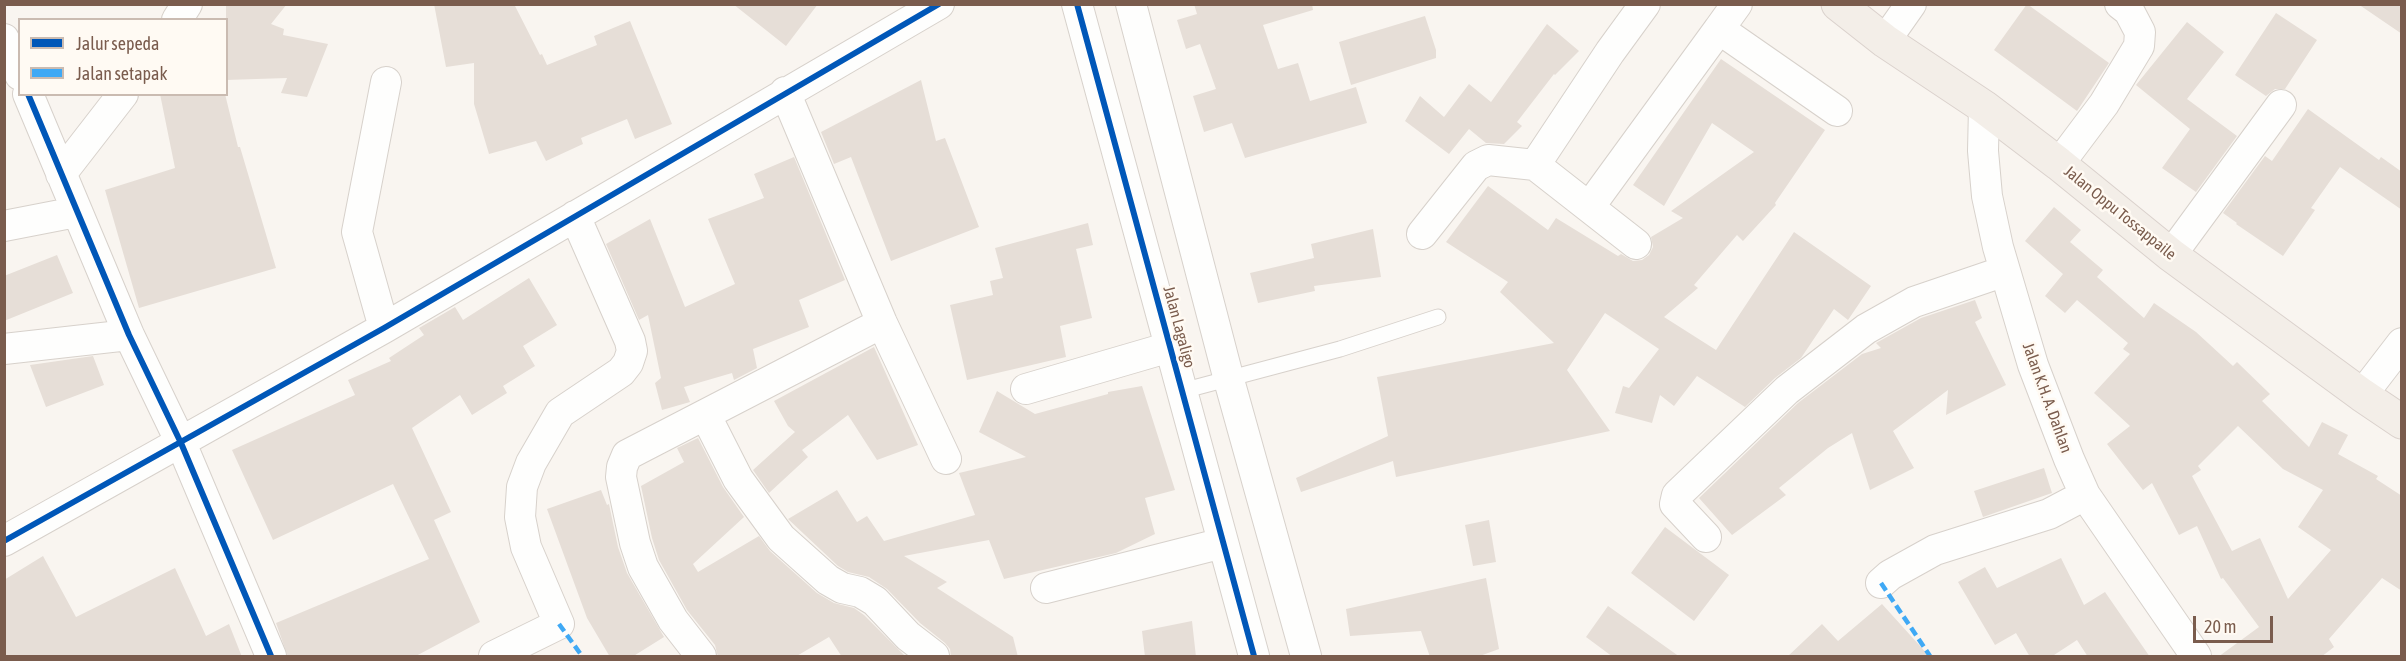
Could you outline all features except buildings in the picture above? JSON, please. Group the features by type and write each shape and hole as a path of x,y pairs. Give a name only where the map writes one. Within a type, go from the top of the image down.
{"main road":[{"name":"Jalan Oppu Tossappaile","path":"1838,4 1885,41 1984,108 2059,164 2172,255 2402,422"}],"street":[{"path":"178,18 187,4"},
{"name":"Jalan Lagaligo","path":"1077,4 1254,657"},
{"path":"1131,4 1229,380 1306,657"},
{"path":"1534,165 1645,4"},
{"path":"1590,206 1737,4"},
{"path":"1885,41 1911,4"},
{"path":"2059,164 2104,104 2139,46 2140,32 2129,11 2120,4"},
{"path":"4,541 384,328 927,7"},
{"path":"1719,29 1837,111"},
{"path":"4,39 18,70"},
{"path":"384,328 357,232 386,81"},
{"path":"785,92 882,323 946,459"},
{"path":"29,96 129,335 181,443 271,657"},
{"path":"61,174 121,96"},
{"path":"2172,255 2281,105"},
{"name":"Jalan K.H. A. Dahlan","path":"1984,108 1983,151 1987,196 2005,271 2033,365 2069,459 2085,495 2196,657"},
{"path":"1422,234 1476,166 1488,160 1534,165 1590,206 1635,244"},
{"path":"4,226 76,212"},
{"path":"494,657 559,624 526,547 520,517 522,487 531,463 560,413 621,372 628,363 632,351 630,341 575,216"},
{"path":"1706,537 1675,504 1677,495 1787,390 1866,330 1914,302 2005,271"},
{"path":"701,657 673,620 649,579 635,543 621,477 624,462 630,452 706,416 882,323"},
{"path":"4,349 129,335"},
{"path":"2362,395 2402,343"},
{"path":"1026,389 1170,347"},
{"path":"706,416 738,478 781,538 828,580 842,588 860,592 875,602 908,636 934,657"},
{"path":"1881,583 1890,575 1935,550 2049,514 2085,495"},
{"path":"1046,588 1223,543"}],"lane":[{"path":"1182,391 1340,349 1438,317"}],"marked path":[{"path":"1881,583 1930,656"},
{"path":"559,624 582,656"}],"cycle path":[{"path":"4,541 384,328 939,4"},
{"path":"1077,4 1254,656"},
{"path":"29,96 129,335 181,443 271,656"}]}
